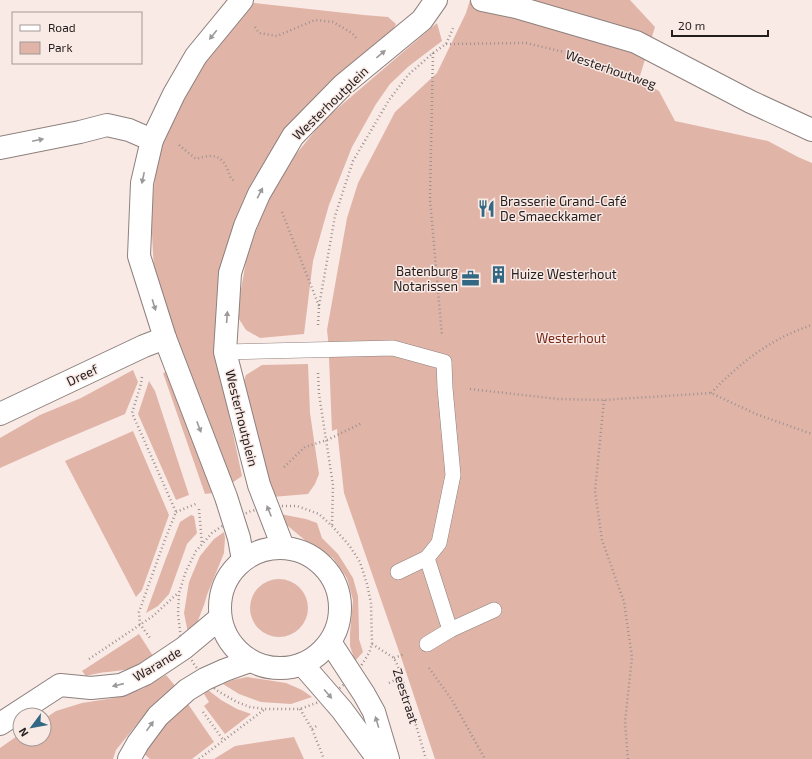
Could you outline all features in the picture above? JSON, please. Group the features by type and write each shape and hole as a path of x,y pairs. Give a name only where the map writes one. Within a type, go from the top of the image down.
{"street":[{"name":"Westerhoutplein","path":"284,547 259,485 225,352 230,273 245,226 259,194 293,136 343,86 422,20 436,0"},
{"path":"482,0 516,7 636,42 751,102 812,130"},
{"path":"237,2 196,56 174,94 152,140 142,183 139,256 164,338 226,498 239,538 243,560"},
{"path":"0,148 107,125 129,130 152,140"},
{"name":"Dreef","path":"0,414 164,338"},
{"path":"284,547 301,551 317,560 329,573 338,590 340,608 338,626 330,642 322,651 302,664 284,669 267,667 250,661 236,650 226,635 220,618 219,605 221,592 226,580 233,569 243,560 250,555 266,549 284,547"},
{"name":"Warande","path":"60,685 91,688 121,685 145,674 184,648 220,618"},
{"path":"330,642 374,712 388,759"},
{"path":"129,759 138,743 158,716 187,690 205,679 250,661"},
{"path":"302,664 342,710 378,759"},
{"path":"0,724 60,685"}],"lane":[{"path":"225,352 393,348 444,362 444,388 453,475 439,543 428,558 398,572"},
{"path":"428,558 450,630"},
{"path":"427,644 450,630 494,610"}],"path":[{"path":"237,2 260,33 277,36 315,20 333,22 352,33 375,59"},
{"name":"Westerhoutweg","path":"433,53 446,44 526,43 568,53"},
{"path":"362,423 327,440 319,394 316,350 319,306 335,216 353,161 389,100 408,74 433,53"},
{"path":"433,53 430,199 444,362 449,365 461,388 558,399 604,400 711,393 756,414 812,434"},
{"name":"Westerhoutweg","path":"589,59 647,81"},
{"path":"711,393 728,375 770,344 800,329 812,325"},
{"path":"144,346 141,384 132,413 176,512"},
{"path":"604,400 595,491 602,540 624,602 632,657 625,722 628,759"},
{"name":"Zeestraat","path":"327,440 333,485 332,526 349,545 360,562 371,603 372,644 394,658 397,664 426,759"},
{"path":"60,685 85,661 153,616 179,593"},
{"path":"425,662 452,700 485,759"},
{"path":"199,759 265,709 300,709 312,729 324,759"}],"green space":[{"name":"Westerhout","path":"470,0 630,0 655,27 639,79 659,91 675,121 768,141 812,163 812,759 435,759 344,493 337,429 332,431 330,357 327,330 347,218 358,183 395,112 437,73 466,13"},
{"path":"253,3 388,17 396,24 390,36 274,152 219,281 216,305 220,372 242,476 232,483 163,309 154,270 151,217 157,157 174,108 221,37"},
{"path":"437,23 442,41 409,66 390,84 376,104 352,147 329,205 313,261 304,334 260,338 246,330 239,319 238,307 246,261 265,204 283,170 324,120"},
{"path":"308,364 310,413 319,474 315,484 308,494 272,497 241,389 246,375 262,365"},
{"path":"133,370 138,382 125,414 0,468 0,438 40,415 81,398"},
{"path":"169,371 213,493 205,494 163,373"},
{"path":"149,381 155,391 189,495 176,500 138,414"},
{"path":"133,431 169,515 142,590 136,597 65,461"},
{"path":"280,514 306,519 317,523 322,538 338,554 353,578 358,596 359,639 363,652 355,661 350,646 353,600 347,578 333,558 312,546 282,521"},
{"path":"191,515 194,516 197,533 187,544 169,594 158,606 146,613 180,522"},
{"path":"224,532 224,553 197,623 188,633 184,613 189,582 200,556 214,539"},
{"path":"273,579 285,579 300,587 308,602 308,614 300,629 285,637 273,637 258,629 250,614 250,602 258,587"},
{"path":"139,634 155,659 134,668 86,676 82,671"},
{"path":"166,675 177,688 141,719 116,750 113,759 0,759 0,748 12,740 12,747 52,747 52,714 56,711 82,703 114,698 142,689"},
{"path":"247,677 286,683 302,690 312,697 291,704 261,702 239,694 223,684"},
{"path":"208,690 221,700 237,709 251,714 225,734 204,706 209,702 204,694"},
{"path":"188,704 214,742 192,759 150,759 142,752 163,723"},
{"path":"294,737 304,759 214,759 235,746"}],"place":[{"name":"Brasserie Grand-Café De Smaeckkamer","path":"487,208"},
{"name":"Huize Westerhout","path":"498,274"},
{"name":"Batenburg Notarissen","path":"471,278"}]}
